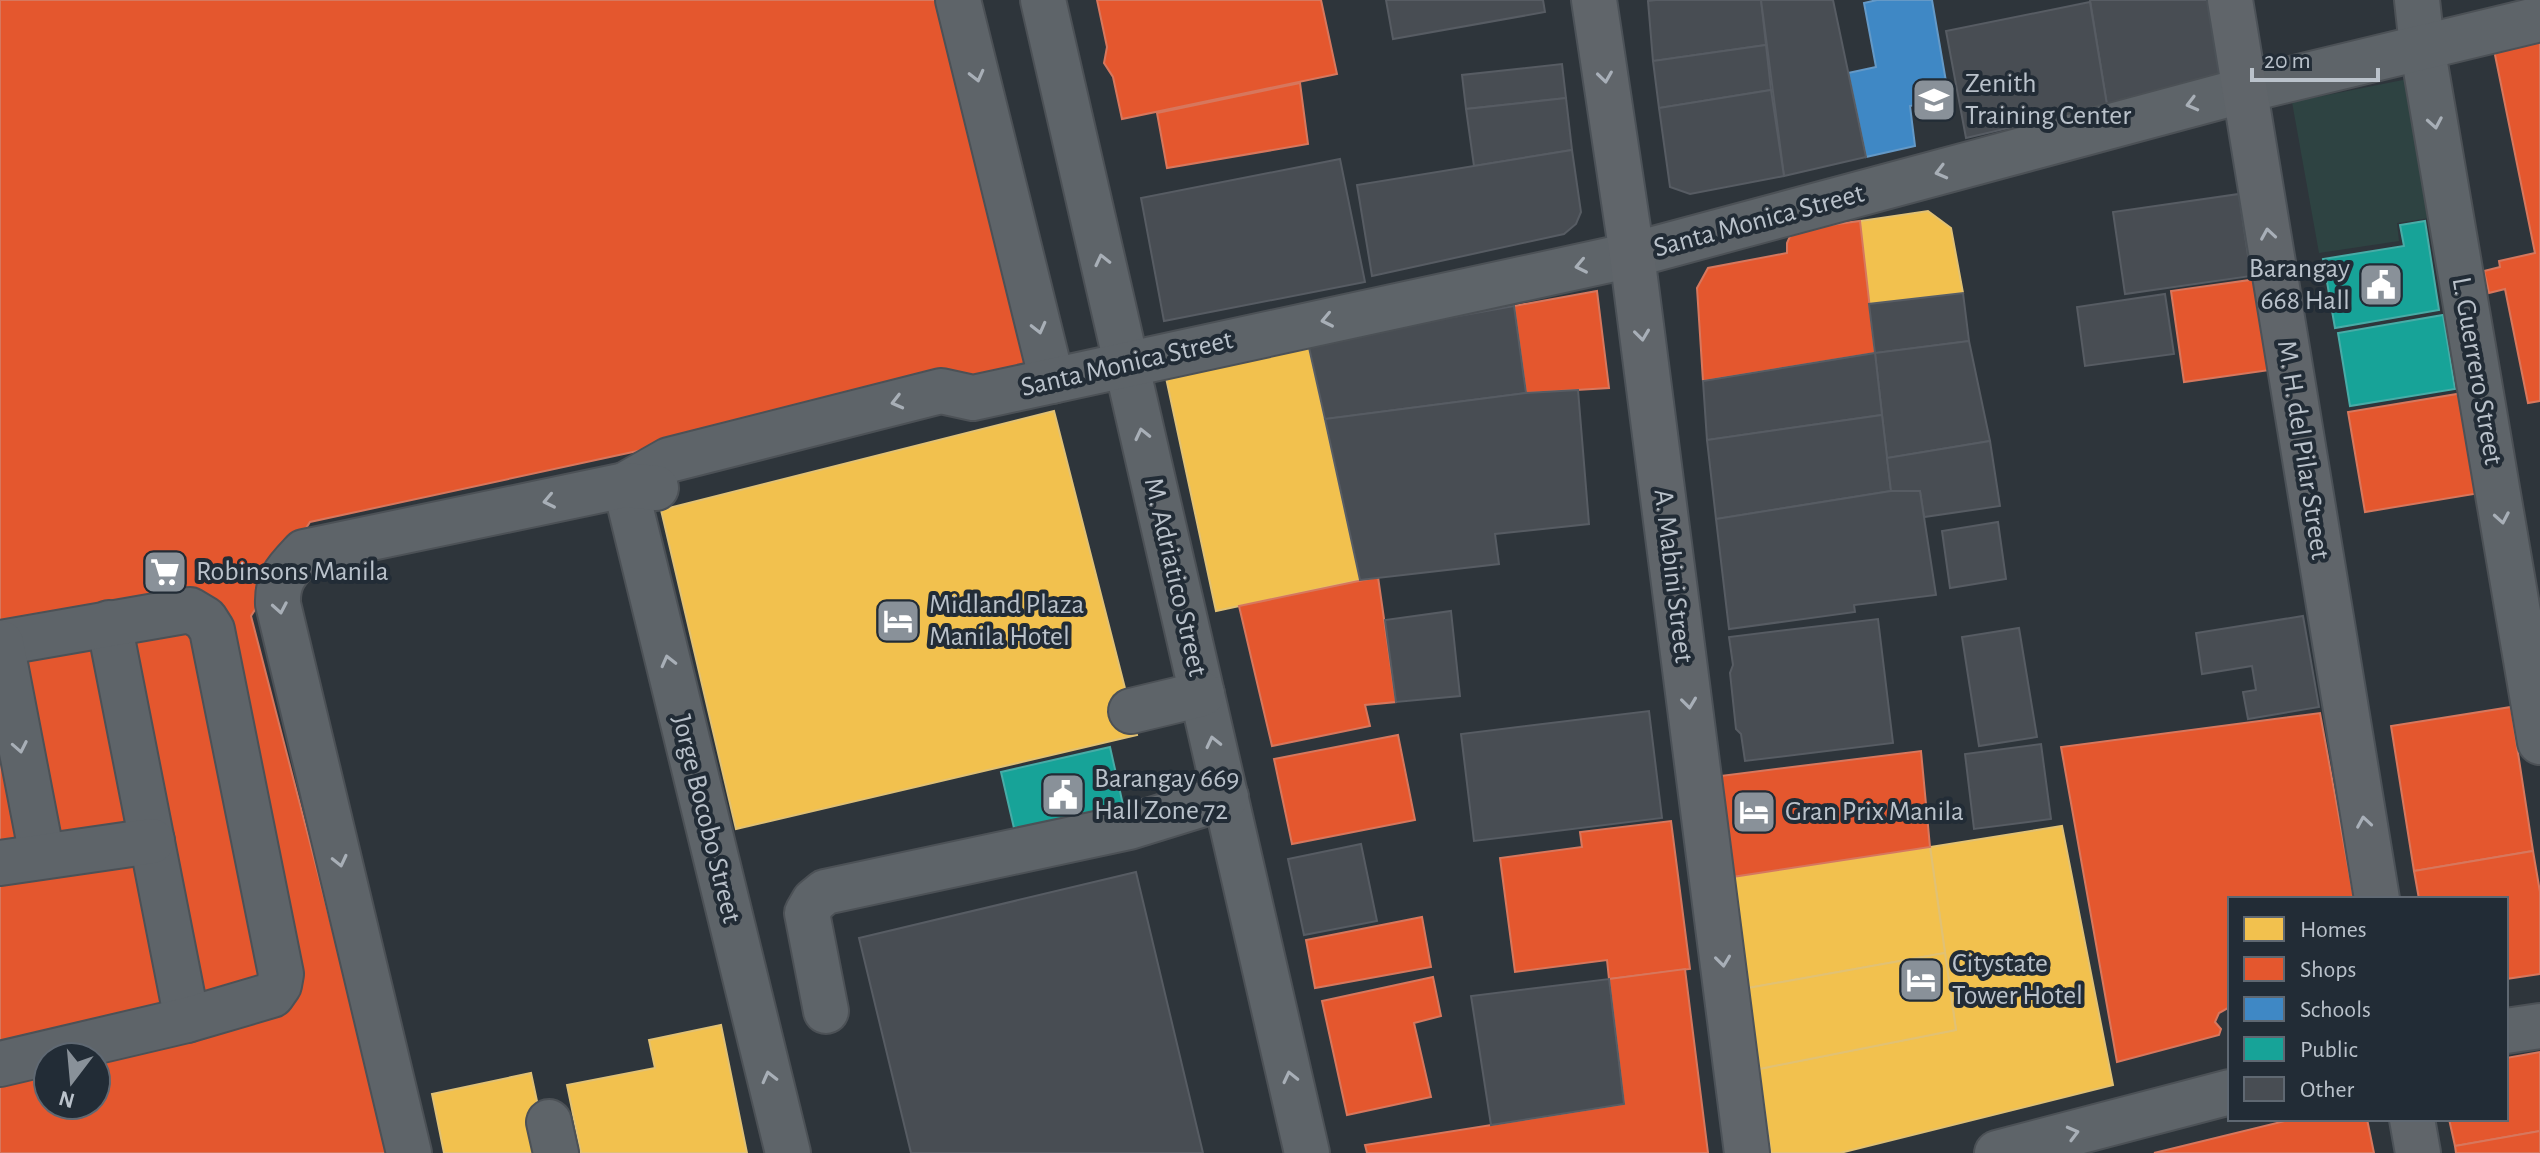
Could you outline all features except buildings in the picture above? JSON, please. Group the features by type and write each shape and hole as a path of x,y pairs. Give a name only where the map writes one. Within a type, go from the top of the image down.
{"main road":[{"name":"A. Mabini Street","path":"1594,0 1632,255 1747,1153"},
{"name":"M. H. del Pilar Street","path":"2230,0 2377,897"},
{"path":"2412,1121 2418,1153"}],"street":[{"path":"958,0 1052,381"},
{"name":"M. Adriatico Street","path":"1043,0 1307,1153"},
{"name":"L. Guerrero Street","path":"2417,0 2422,46 2540,742"},
{"name":"Santa Monica Street","path":"409,1153 278,604 277,586 304,552 625,485 669,460 941,391 973,398 1632,255 2245,90 2540,19"},
{"name":"Jorge Bocobo Street","path":"625,485 788,1153"},
{"path":"0,1064 187,1020 272,995 279,985 281,974 212,630 205,619 190,610 0,643 21,860 152,841"},
{"path":"109,623 187,1020"},
{"path":"1131,711 1202,694"},
{"path":"826,1011 807,913 814,901 825,892 1129,827 1226,797"},
{"path":"2508,1031 2540,1026"},
{"path":"1997,1153 2228,1093"}],"green space":[{"path":"2408,79 2430,218 2397,223 2399,241 2319,253 2292,102"}],"place":[{"name":"Zenith Training Center","path":"1934,100"},
{"name":"Barangay 668 Hall","path":"2381,285"},
{"name":"Robinsons Manila","path":"165,572"},
{"name":"Midland Plaza Manila Hotel","path":"898,621"},
{"name":"Barangay 669 Hall Zone 72","path":"1063,795"},
{"name":"Gran Prix Manila","path":"1754,812"},
{"name":"Citystate Tower Hotel","path":"1921,980"}]}
